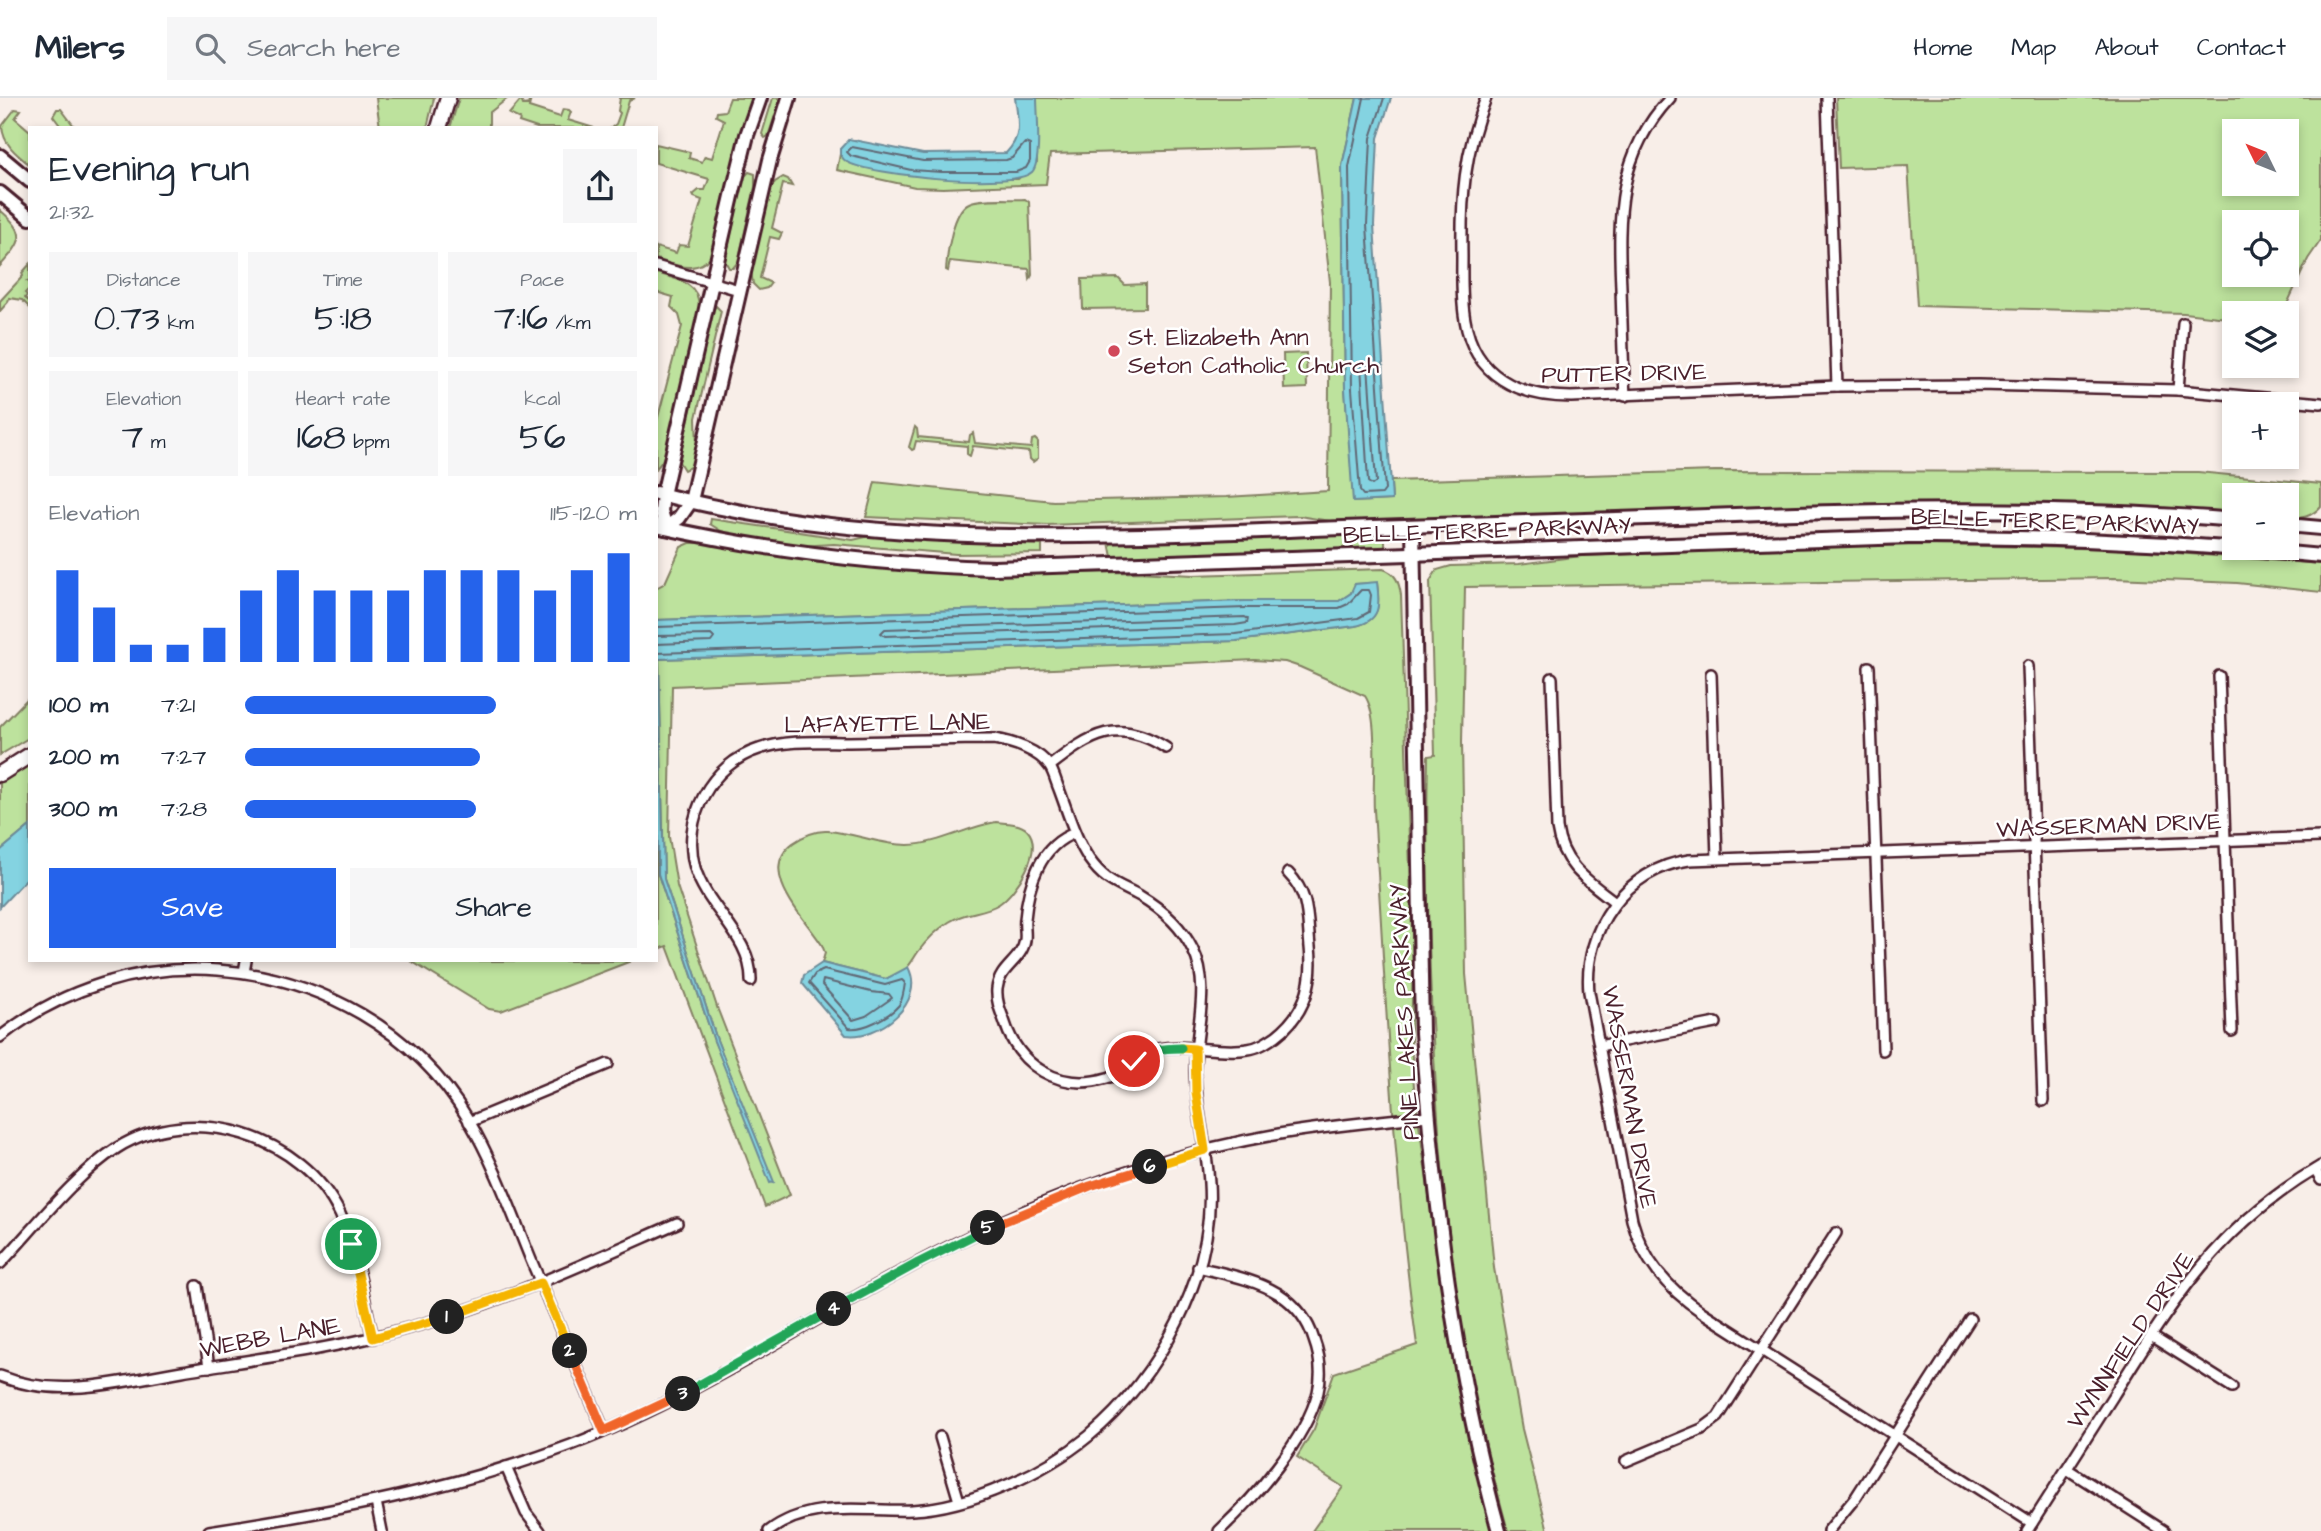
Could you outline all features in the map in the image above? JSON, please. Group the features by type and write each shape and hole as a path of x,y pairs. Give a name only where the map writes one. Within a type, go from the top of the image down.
{"main road":[{"path":"440,126 449,98"},
{"path":"760,98 743,151 660,494 661,527 679,518 691,501 770,160 789,98"},
{"path":"0,156 28,179"},
{"path":"0,193 28,216"},
{"name":"BELLE TERRE PARKWAY","path":"660,494 827,524 954,536 1081,537 1881,509 2037,510 2222,519"},
{"path":"2299,526 2321,528"},
{"name":"BELLE TERRE PARKWAY","path":"661,527 772,549 855,559 951,566 1056,566 1815,539 1997,536 2176,544 2321,556"},
{"name":"PINE LAKES PARKWAY","path":"1413,527 1422,1033 1428,1116 1450,1309 1480,1457 1499,1531"},
{"path":"0,774 28,756"}],"street":[{"name":"PUTTER DRIVE","path":"1486,98 1467,158 1461,198 1464,317 1474,349 1486,365 1519,390 1530,394 1563,397 1838,386 1978,385 2178,390 2321,403"},
{"path":"1625,396 1619,239 1621,198 1637,145 1670,98"},
{"path":"1828,98 1838,386"},
{"path":"658,267 739,290"},
{"path":"2178,390 2183,323"},
{"path":"2028,666 2043,1101"},
{"path":"1869,667 1883,1050"},
{"path":"1711,674 1717,858"},
{"path":"2219,676 2232,1031"},
{"path":"1552,678 1557,828 1560,845 1575,869 1615,902"},
{"path":"769,1531 798,1516 819,1511 845,1508 911,1510 958,1501 1040,1469 1081,1442 1119,1408 1148,1373 1166,1344 1184,1308 1198,1267 1205,1239 1209,1201 1210,1186 1196,1093 1195,1049 1202,981 1192,947 1176,924 1154,905 1102,876 1088,858 1075,833 1050,766 1079,745 1114,732 1139,733 1166,748"},
{"name":"LAFAYETTE LANE","path":"751,981 749,957 705,892 692,855 693,826 702,799 715,778 738,759 757,749 785,743 993,739 1018,744 1050,766"},
{"path":"1075,833 1056,842 1042,860 1028,897 1024,948 998,981 999,1005 1011,1041 1021,1055 1045,1073 1065,1079 1085,1082 1111,1077 1150,1051 1168,1048 1239,1050 1256,1047 1290,1025 1300,1010 1308,988 1312,961 1304,895 1289,873"},
{"name":"WASSERMAN DRIVE","path":"2029,1527 1896,1435 1684,1299 1650,1264 1632,1220 1590,992 1589,969 1596,934 1615,902 1639,880 1662,867 1682,861 2321,837"},
{"path":"244,972 246,962"},
{"path":"0,1037 52,1004 97,985 122,978 182,969 244,972 306,988 340,1002 370,1019 406,1046 429,1069 470,1122 604,1431"},
{"path":"1599,1046 1716,1023"},
{"path":"470,1122 608,1064"},
{"path":"209,1531 235,1529 434,1489 506,1467 604,1431 682,1394 975,1234 1090,1186 1205,1150 1307,1130 1428,1116"},
{"path":"0,1264 92,1167 126,1143 152,1133 180,1128 230,1130 277,1148 309,1173 326,1192 348,1234 373,1338"},
{"path":"2318,1168 2321,1180"},
{"name":"WYNNFIELD DRIVE","path":"2029,1527 2188,1282 2215,1249 2254,1213 2318,1168"},
{"name":"WEBB LANE","path":"0,1376 30,1385 71,1388 373,1338 458,1313 541,1283 677,1223"},
{"path":"1626,1461 1710,1424 1728,1404 1836,1233"},
{"path":"1198,1267 1258,1284 1287,1300 1311,1331 1320,1370 1318,1394 1293,1443 1256,1493 1219,1531"},
{"path":"197,1286 209,1367"},
{"path":"1828,1531 1849,1506 1970,1318"},
{"path":"2151,1336 2232,1387"},
{"path":"940,1437 958,1501"},
{"path":"506,1467 526,1513 540,1531"},
{"path":"2067,1469 2164,1531"},
{"path":"376,1502 382,1531"}],"green space":[{"path":"376,98 434,98 427,126 380,126"},
{"path":"459,98 508,98 489,113 489,126 451,126"},
{"path":"528,98 531,99 529,107 560,117 563,109 569,110 571,112 568,120 588,126 531,126 519,122 520,119 509,114 521,100 523,105 529,104"},
{"path":"620,98 635,98 629,101 622,126 614,126 620,113"},
{"path":"730,98 752,98 731,171 712,254 706,261 693,267 658,260 658,248 676,253 679,245 688,246 702,200 693,195 699,190 705,190 709,179 658,164 658,144 690,152 689,158 702,162 705,156 712,158 724,120 716,116 717,112 725,111"},
{"path":"773,98 781,98 765,138 762,134"},
{"path":"1037,98 1357,98 1342,166 1345,389 1354,502 1392,500 1391,481 1715,471 2198,472 2321,484 2321,506 2310,515 2299,518 2299,483 2222,483 2222,513 2010,505 1898,505 1336,522 1299,516 1047,525 866,517 875,482 1053,501 1226,497 1328,491 1330,282 1315,147 1050,154 1046,184 915,187 837,170 840,154 855,165 910,175 1018,179 1037,162"},
{"path":"1836,98 2321,98 2321,240 2299,278 2299,210 2222,210 2222,287 2295,287 2289,301 2222,301 2222,317 2184,313 1917,306 1908,166 1839,168"},
{"path":"15,109 21,110 15,118 28,129 28,163 11,148 2,126"},
{"path":"57,109 61,109 74,126 60,126 53,116"},
{"path":"749,172 755,174 755,187 738,262 733,268 729,268 725,261 744,177"},
{"path":"783,177 788,179 792,186 783,184 772,228 782,233 779,239 770,237 760,278 771,283 767,288 759,290 753,284 751,271 769,192 775,182"},
{"path":"1025,199 1029,202 1030,279 1029,269 950,261 948,271 946,270 952,233 963,207 981,200"},
{"path":"0,210 15,225 19,238 14,250 0,266"},
{"path":"28,266 28,290 25,298 28,306 22,300 9,298 0,311 0,301 23,276 22,273"},
{"path":"658,274 691,287 699,307 667,449 658,466 658,417 682,326 679,315 671,307 673,297 658,293"},
{"path":"1118,278 1125,285 1145,284 1145,308 1083,309 1082,279"},
{"path":"716,306 721,311 696,418 697,446 692,466 684,470 679,462"},
{"path":"1306,353 1307,388 1284,389 1283,354"},
{"path":"915,427 918,437 969,442 973,433 975,443 1031,448 1032,440 1035,439 1038,442 1038,458 1033,462 1029,452 973,446 970,456 967,454 967,446 916,441 912,450 909,447"},
{"path":"711,519 853,540 870,536 1042,545 1042,553 956,554 834,544 798,546 726,534 710,524"},
{"path":"1353,534 1385,538 1385,547 1112,557 1109,542"},
{"path":"690,543 704,543 820,563 952,574 1137,572 1193,575 1383,569 1394,576 1401,595 1413,961 1411,1044 1414,1087 1448,1334 1492,1531 1312,1531 1343,1487 1297,1457 1314,1429 1334,1373 1417,1345 1401,1212 1391,1078 1374,810 1374,734 1370,706 1365,696 1285,662 1255,660 672,686 669,837 677,886 718,1010 790,1195 765,1207 667,946 658,949 658,874 714,1041 773,1182 717,1040 664,879 659,659 1236,641 1363,624 1377,611 1377,583 1355,584 1351,593 1339,601 1246,601 658,620 658,587 665,583 681,547"},
{"path":"1947,545 2123,549 2222,556 2222,560 2321,564 2321,592 2237,583 2114,578 1465,587 1462,742 1466,974 1494,1268 1522,1429 1548,1531 1508,1531 1469,1368 1458,1304 1440,1143 1432,1022 1428,889 1428,756 1435,755 1430,581 1437,570 1451,566 1519,564 1581,556 1836,546"},
{"path":"28,698 28,738 0,755 0,727"},
{"path":"28,762 28,828 0,851 0,780"},
{"path":"996,822 1021,826 1027,830 1032,838 1033,848 1031,859 1020,881 999,904 949,922 928,940 904,971 886,979 822,963 825,953 822,945 787,895 781,881 779,868 783,855 793,843 823,831 898,844 919,844"},
{"path":"413,962 628,962 501,1011 489,1009"}],"water":[{"path":"1015,98 1037,98 1037,158 1032,172 1020,177 972,180 911,176 861,167 846,161 840,154 840,149 849,139 923,154 1006,153 1017,134"},
{"path":"1357,98 1391,98 1378,138 1374,225 1392,500 1353,502 1345,389 1342,166"},
{"path":"1377,582 1377,611 1364,624 1236,641 659,659 664,879 717,1040 774,1182 770,1183 714,1041 658,874 658,620 1246,601 1339,601 1351,593 1355,584"},
{"path":"28,828 28,877 0,907 0,851"},
{"path":"822,963 886,979 908,967 912,980 911,994 905,1006 885,1025 872,1032 846,1035 802,983 804,975"}],"place":[{"name":"St. Elizabeth Ann Seton Catholic Church","path":"1114,351"}],"route":[{"path":"351,1244 373,1338 458,1313 541,1283 604,1431 682,1394 975,1234 1090,1186 1205,1150 1196,1093 1195,1049 1159,1049 1134,1061"}]}
